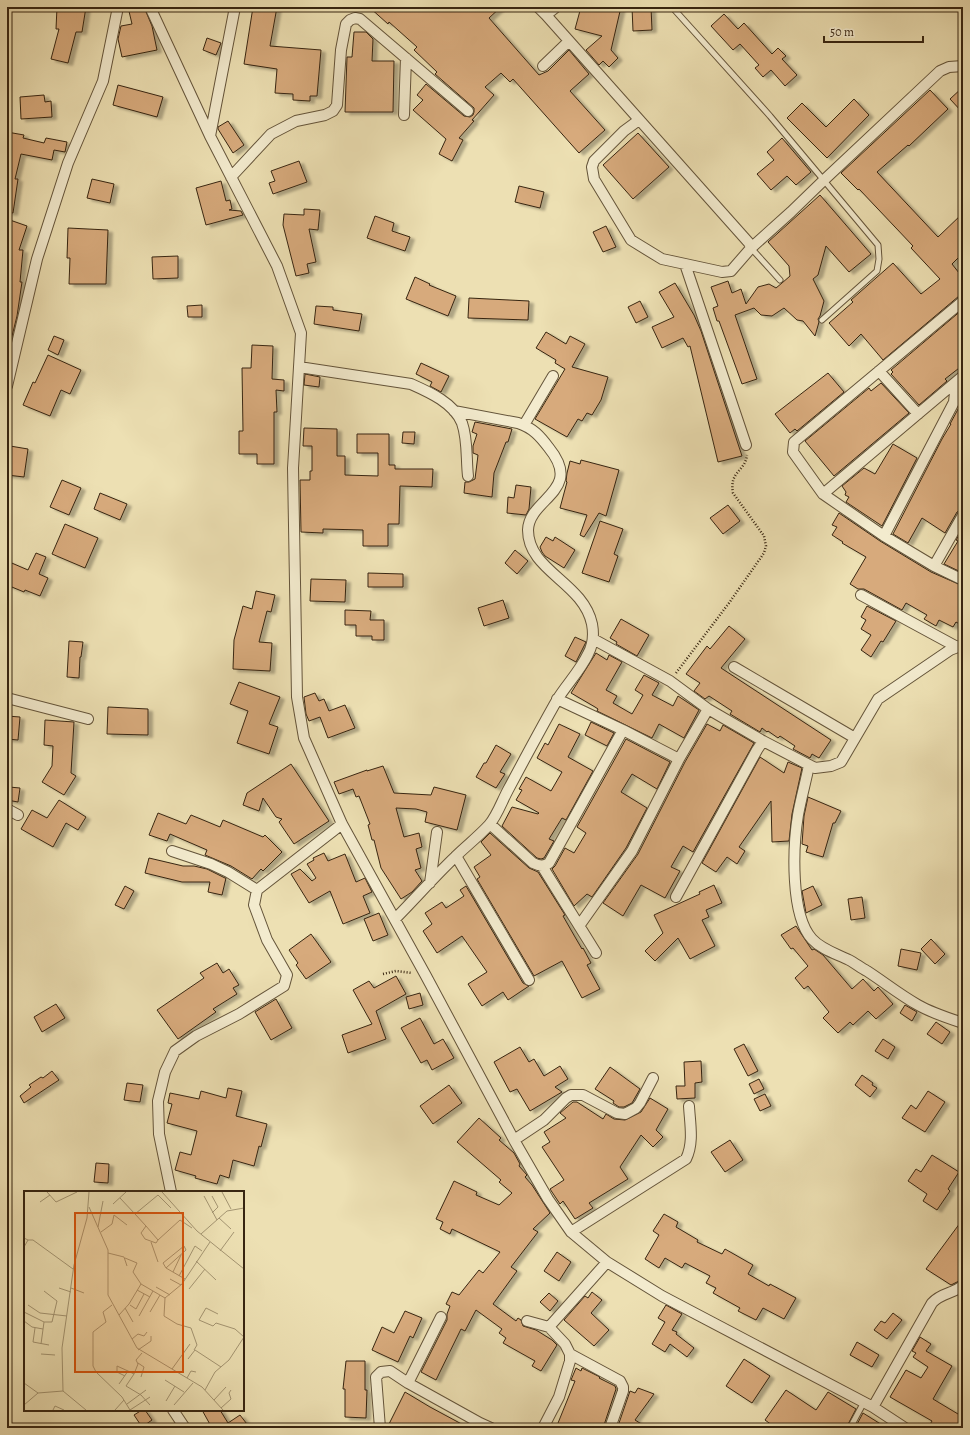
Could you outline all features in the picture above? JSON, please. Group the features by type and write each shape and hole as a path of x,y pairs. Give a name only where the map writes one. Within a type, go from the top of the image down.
{"street":[{"path":"7,386 37,259 68,163 103,81 118,7"},
{"path":"150,7 210,136 277,266 301,333 293,468 297,698 304,738 342,824 514,1140 548,1199 571,1232 607,1262 662,1296 864,1402 905,1428"},
{"path":"210,136 235,7"},
{"path":"538,7 749,243 751,248"},
{"path":"546,15 556,7"},
{"path":"231,177 271,134 296,121 325,115 333,111 337,105 341,50 346,24 355,18 360,19 468,111"},
{"path":"543,66 569,41"},
{"path":"404,115 406,58"},
{"path":"639,120 624,131 594,161 592,167 594,179 631,240 662,259 722,272 731,271 751,248 940,71 949,67 963,66"},
{"path":"684,264 746,445"},
{"path":"963,301 794,442 793,446 793,452 823,494 884,536 934,566 963,580"},
{"path":"299,367 411,384 440,399 454,410 462,423 465,438 468,476"},
{"path":"879,371 918,414"},
{"path":"524,425 553,376"},
{"path":"823,494 959,379"},
{"path":"884,536 954,402 959,379"},
{"path":"395,919 456,856 490,824 557,699 588,654 593,640 592,624 587,611 578,596 536,558 528,539 528,528 532,516 556,488 560,468 556,457 537,432 524,425 454,410"},
{"path":"934,566 963,515"},
{"path":"861,595 960,646"},
{"path":"593,640 670,681 708,709 763,741 815,768 831,766 841,762 878,699 950,650 960,646"},
{"path":"734,667 855,738"},
{"path":"7,698 88,719"},
{"path":"557,699 623,730 679,759"},
{"path":"579,926 632,851 679,759 708,709"},
{"path":"542,866 549,863 623,730"},
{"path":"676,897 763,741"},
{"path":"810,765 798,816 795,846 796,897 806,930 819,945 860,966 918,1005 947,1018 963,1023"},
{"path":"7,810 18,816"},
{"path":"171,1191 160,1134 158,1101 165,1072 175,1051 196,1036 239,1014 284,986 287,975 267,940 254,905 257,890 342,824"},
{"path":"490,824 533,863 542,866 596,953"},
{"path":"430,883 437,832"},
{"path":"172,851 211,864 228,872 257,890"},
{"path":"456,856 528,980"},
{"path":"514,1140 544,1120 571,1095 582,1095 617,1113 626,1114 640,1103 653,1078"},
{"path":"571,1232 686,1159 691,1141 689,1106"},
{"path":"549,1327 607,1262"},
{"path":"873,1407 932,1302 937,1297 959,1289 963,1285"},
{"path":"408,1383 441,1317"},
{"path":"527,1321 549,1327 565,1344 570,1354 570,1361 559,1397 543,1428"},
{"path":"570,1354 620,1381 622,1384 623,1391 610,1428"},
{"path":"380,1428 376,1377 381,1372 390,1371 478,1425 491,1428"},
{"path":"174,1411 185,1428"}],"lane":[{"path":"672,7 770,116 878,245 879,259 877,271 822,320"},
{"path":"751,248 780,280"},
{"path":"850,1428 864,1402"}],"path":[{"path":"670,681 729,603 764,553 766,546 764,536 734,493 732,486 733,479 747,459 748,453 746,445"},
{"path":"383,974 396,971 426,976"}],"building":[{"path":"57,7 86,7 82,32 76,32 68,63 51,59 59,29 56,29"},
{"path":"128,7 144,7 152,26 157,50 122,57 118,39 121,26 132,24"},
{"path":"253,7 277,7 270,46 321,50 317,96 310,96 310,101 293,100 293,94 275,93 277,69 244,64"},
{"path":"369,7 501,7 489,18 539,75 548,71 569,50 589,74 570,91 605,130 579,153 513,79 510,82 501,73 485,87 494,95 472,120 474,121 459,138 463,140 452,161 439,154 446,139 413,110 423,100 417,95 426,84 464,116 470,117 473,115 474,108 435,74 437,72 414,50 417,47 389,22 388,24"},
{"path":"581,7 621,7 611,50 618,58 609,67 603,61 599,65 586,50 602,36 575,29"},
{"path":"632,7 651,7 652,30 633,31"},
{"path":"724,14 738,29 744,23 772,54 778,48 786,56 782,59 797,75 785,86 771,70 763,77 755,68 759,65 740,44 733,50 711,26"},
{"path":"354,32 366,32 373,39 372,61 394,61 393,112 345,112 347,57 352,57"},
{"path":"207,38 221,43 216,55 203,50"},
{"path":"118,85 163,97 157,117 113,105"},
{"path":"963,87 963,113 950,99"},
{"path":"930,90 948,109 909,146 908,145 877,172 938,237 963,213 963,253 952,264 963,278 963,295 959,296 883,360 861,334 849,346 829,323 853,302 851,300 893,263 921,294 940,279 911,248 913,246 859,189 858,190 841,173"},
{"path":"44,95 45,102 51,101 52,117 21,119 20,97"},
{"path":"854,99 869,115 827,158 787,118 802,103 826,127"},
{"path":"228,121 244,145 233,153 218,129 218,127"},
{"path":"7,132 24,135 23,138 44,143 46,138 67,142 65,152 54,150 52,160 21,154 15,179 18,179 13,213 7,212"},
{"path":"638,133 669,167 633,199 603,165"},
{"path":"782,138 811,172 796,185 787,176 771,190 757,174 774,160 767,152"},
{"path":"299,161 307,182 273,194 269,183 275,181 271,171"},
{"path":"92,179 114,184 110,203 87,198"},
{"path":"221,181 226,201 230,200 232,209 229,210 241,211 243,215 206,225 196,188"},
{"path":"519,186 544,192 540,208 515,202"},
{"path":"820,195 871,254 849,272 826,246 818,275 813,279 824,301 818,319 819,322 815,336 803,321 797,320 784,308 772,316 761,315 754,308 735,315 757,379 742,384 719,321 717,321 713,308 718,306 711,287 728,281 732,293 741,289 746,304 758,287 769,284 776,288 782,283 790,276 789,266 768,242"},
{"path":"304,209 320,210 318,230 309,229 316,262 307,264 309,273 296,276 283,225 284,214 304,215"},
{"path":"375,216 394,223 392,231 410,237 405,251 367,238"},
{"path":"7,219 27,226 19,250 23,250 20,282 22,282 17,316 11,340 7,340"},
{"path":"606,226 616,247 603,252 593,232"},
{"path":"68,228 108,230 106,284 69,284 70,258 67,258"},
{"path":"178,256 178,278 153,279 152,257"},
{"path":"415,277 430,284 429,285 456,296 448,316 406,299"},
{"path":"675,283 694,315 701,331 742,456 718,462 690,346 688,347 683,338 662,348 652,327 674,317 659,292"},
{"path":"469,298 529,301 528,320 468,318"},
{"path":"640,301 648,317 636,323 628,307"},
{"path":"202,305 202,317 188,317 187,306"},
{"path":"316,306 333,307 333,310 362,314 359,331 314,324"},
{"path":"963,309 963,365 945,379 947,381 919,405 891,374 893,372 891,370"},
{"path":"546,332 566,344 570,336 585,344 572,367 608,377 601,400 592,415 587,413 582,421 578,419 567,437 535,419 565,369 555,363 556,360 536,348"},
{"path":"54,336 64,340 58,355 48,350"},
{"path":"252,345 273,346 272,379 284,380 284,391 276,390 277,412 274,412 274,464 257,464 257,454 239,454 239,431 243,431 242,368 251,368"},
{"path":"48,355 81,370 70,394 61,390 50,416 23,405 33,382 35,383"},
{"path":"421,363 449,376 441,392 430,386 432,382 416,374"},
{"path":"828,373 844,392 797,431 795,429 790,433 775,414"},
{"path":"305,374 320,377 319,387 304,385"},
{"path":"881,383 909,413 834,476 805,441 869,388 871,391"},
{"path":"963,400 963,509 957,512 945,533 922,518 908,543 893,534"},
{"path":"475,422 512,429 508,442 506,442 494,473 492,497 464,493 465,482 475,479 478,455 473,453 473,446 477,434 472,432"},
{"path":"304,428 337,429 337,456 345,456 345,475 378,476 378,453 357,453 357,434 389,434 389,465 395,465 395,469 433,469 432,487 400,486 399,524 388,524 388,546 363,546 363,530 323,529 323,533 301,532 300,480 310,480 310,471 312,471 312,446 303,446"},
{"path":"403,432 415,432 414,444 402,443"},
{"path":"893,444 917,458 882,526 846,502 849,497 845,495 846,492 842,486 864,468 875,474"},
{"path":"10,446 28,449 24,477 7,475 7,463"},
{"path":"581,460 619,470 606,516 599,513 584,537 580,535 587,515 560,508 567,482 567,473 570,461 580,464"},
{"path":"62,480 81,488 69,515 50,507"},
{"path":"516,485 531,487 529,509 526,515 507,513 508,497 514,498"},
{"path":"100,493 127,504 120,520 94,509"},
{"path":"728,505 740,521 723,534 710,518"},
{"path":"839,513 880,541 931,572 963,586 963,626 956,622 953,627 939,620 936,626 924,619 927,615 906,603 902,610 864,589 858,589 850,584 866,557 842,543 843,542 832,535 837,527 832,525"},
{"path":"600,521 623,529 614,554 618,556 609,582 582,573"},
{"path":"65,524 98,538 85,568 52,554"},
{"path":"963,528 963,573 944,564 958,541 956,540"},
{"path":"546,537 553,541 555,537 575,550 564,568 545,556 542,552 540,547"},
{"path":"515,550 528,561 517,574 505,563"},
{"path":"36,553 46,557 39,574 48,578 40,596 25,590 24,592 7,585 7,561 28,570"},
{"path":"368,573 403,574 403,587 368,587"},
{"path":"311,579 346,580 345,602 310,601"},
{"path":"256,591 275,595 271,612 267,611 259,642 272,643 270,671 233,669 234,640 243,606 252,609"},
{"path":"503,600 509,618 484,626 478,608"},
{"path":"867,606 896,621 883,642 881,641 871,657 861,650 871,635 861,629 866,620 861,617"},
{"path":"345,610 371,611 370,620 384,620 384,640 372,640 372,636 356,636 356,625 345,625"},
{"path":"621,619 649,635 637,656 616,644 617,642 610,638"},
{"path":"729,626 745,639 721,668 831,740 819,758 812,754 810,758 793,749 795,746 780,736 778,738 762,728 760,732 730,714 732,711 709,696 705,699 694,691 700,683 686,674 707,646 710,649"},
{"path":"575,637 586,642 576,662 565,656"},
{"path":"69,641 83,642 80,657 79,678 67,677"},
{"path":"596,653 607,660 609,655 622,662 606,690 617,696 613,703 632,714 643,695 635,690 644,675 659,683 652,695 673,706 678,696 699,710 684,738 659,724 652,738 597,711 598,709 571,693"},
{"path":"239,682 280,697 269,724 278,727 269,754 237,743 248,711 230,704"},
{"path":"315,693 319,701 324,699 329,711 345,705 355,728 328,738 320,717 309,721 306,714 304,697"},
{"path":"108,707 148,709 148,735 107,734"},
{"path":"7,716 20,717 18,740 7,739"},
{"path":"45,720 74,722 71,773 76,776 64,795 42,782 52,766 53,746 44,745"},
{"path":"591,722 614,733 607,746 585,735"},
{"path":"559,724 580,734 568,757 593,771 566,820 562,818 549,839 554,841 544,858 541,859 537,858 502,826 512,807 539,813 516,800 522,790 519,789 526,777 551,791 562,772 537,758 545,743 548,745"},
{"path":"707,724 720,731 723,725 754,743 693,852 683,846 671,867 680,871 665,898 641,885 623,916 603,903 638,854 685,762"},
{"path":"626,739 670,762 657,789 632,774 621,792 647,808 626,848 592,897 587,894 574,906 552,869 565,848 574,853 586,833 577,827"},
{"path":"496,745 511,754 500,772 505,774 496,788 476,777"},
{"path":"760,757 784,773 788,762 802,768 792,814 789,841 772,842 771,801 739,847 745,851 737,864 727,857 716,872 702,863"},
{"path":"291,764 329,821 294,844 279,822 282,819 276,817 263,798 259,811 243,805 247,793"},
{"path":"383,766 394,793 431,795 434,787 466,795 457,830 425,822 427,812 416,809 396,808 404,837 419,833 422,847 416,849 421,868 415,870 422,881 412,892 401,899 381,868 374,840 372,840 368,825 370,824 359,796 356,797 353,789 339,794 334,782"},
{"path":"9,787 20,788 18,802 7,800"},
{"path":"808,797 841,811 835,823 833,823 823,857 806,852 808,846 802,844 804,816"},
{"path":"59,800 86,817 78,830 66,823 53,847 21,829 32,810 47,818"},
{"path":"158,813 186,824 191,815 220,827 223,820 263,837 265,835 282,852 263,871 261,869 252,879 231,866 205,855 207,850 170,834 167,841 149,835"},
{"path":"490,833 529,868 538,872 565,915 563,916 591,963 587,965 600,989 582,998 562,961 534,976 477,879 480,877 474,867 491,855 481,842"},
{"path":"324,853 328,861 345,854 356,882 365,878 372,892 363,896 370,913 343,924 330,891 309,903 291,874 300,869 312,881 316,878 307,864 314,860 313,858"},
{"path":"149,858 183,866 194,866 207,869 226,878 222,895 208,892 210,882 182,882 145,873"},
{"path":"714,885 722,903 706,910 709,917 702,920 715,946 690,959 678,938 655,961 645,951 663,933 654,915 700,894 699,892"},
{"path":"125,886 134,891 124,909 115,905"},
{"path":"466,886 523,983 529,986 508,1000 503,992 482,1006 468,984 487,972 462,936 437,953 423,931 432,924 425,913 442,902 446,908 464,896 460,890"},
{"path":"813,886 822,905 806,913 802,891"},
{"path":"862,897 865,918 851,920 848,899"},
{"path":"379,913 388,935 373,941 364,919"},
{"path":"796,926 812,950 814,949 823,955 852,989 863,979 874,991 878,987 893,1004 876,1019 868,1011 853,1025 850,1022 838,1033 823,1018 829,1012 808,986 804,989 795,978 808,966 793,948 791,949 781,935"},
{"path":"311,934 331,962 306,979 296,965 298,963 289,950"},
{"path":"931,939 945,954 935,964 921,949"},
{"path":"901,949 921,953 917,970 898,966"},
{"path":"217,963 223,973 229,969 239,985 233,988 237,994 213,1009 216,1012 178,1039 157,1010 204,978 200,973"},
{"path":"396,976 406,994 376,1011 386,1039 348,1053 342,1035 372,1024 353,990 369,981 374,988"},
{"path":"420,993 423,1005 409,1009 406,997"},
{"path":"276,999 292,1028 271,1040 255,1012"},
{"path":"56,1004 65,1018 42,1032 34,1017"},
{"path":"905,1005 917,1012 912,1021 900,1013"},
{"path":"420,1018 434,1044 443,1039 454,1058 432,1070 427,1060 421,1063 401,1028"},
{"path":"936,1022 950,1032 942,1044 927,1034"},
{"path":"883,1039 895,1047 888,1059 875,1051"},
{"path":"744,1044 758,1071 748,1076 734,1049"},
{"path":"520,1047 529,1062 534,1059 544,1076 560,1066 568,1079 555,1087 562,1092 530,1111 517,1089 510,1092 494,1062"},
{"path":"701,1061 702,1082 695,1083 695,1098 677,1099 676,1086 685,1086 684,1062"},
{"path":"610,1067 640,1089 632,1103 624,1107 619,1107 613,1103 614,1101 595,1089"},
{"path":"52,1071 59,1080 24,1103 20,1096 31,1087 29,1085 41,1077 43,1078"},
{"path":"862,1075 877,1088 870,1097 855,1085"},
{"path":"759,1079 764,1089 754,1094 749,1084"},
{"path":"127,1083 143,1085 140,1102 124,1100"},
{"path":"449,1085 462,1103 433,1124 420,1106"},
{"path":"228,1088 242,1091 236,1116 267,1124 254,1166 233,1160 229,1178 220,1175 217,1184 195,1178 196,1176 175,1170 180,1152 191,1155 197,1131 167,1123 172,1104 168,1103 170,1093 199,1099 201,1091 226,1098"},
{"path":"928,1091 945,1102 925,1132 902,1118 911,1105 916,1109"},
{"path":"765,1094 771,1106 760,1111 754,1099"},
{"path":"650,1098 668,1109 656,1130 663,1137 653,1147 641,1135 620,1167 628,1179 589,1203 593,1208 575,1219 563,1201 560,1204 550,1189 564,1180 542,1147 550,1142 544,1132 566,1118 560,1113 573,1102 577,1102 603,1119 606,1114 614,1119 625,1120 641,1112"},
{"path":"479,1118 501,1138 499,1140 514,1153 520,1164 519,1166 527,1175 525,1177 550,1213 533,1229 538,1232 511,1267 517,1271 493,1304 516,1321 518,1318 521,1320 523,1326 536,1330 557,1345 541,1371 532,1366 535,1361 503,1343 506,1338 499,1333 502,1329 476,1310 465,1331 461,1329 436,1380 421,1372 447,1320 447,1314 450,1306 446,1304 452,1292 459,1295 479,1270 483,1273 500,1252 452,1229 450,1234 440,1229 443,1222 436,1219 454,1181 477,1192 476,1195 499,1205 512,1193 499,1182 501,1180 457,1142"},
{"path":"730,1140 743,1160 725,1172 711,1152"},
{"path":"932,1155 959,1172 948,1189 950,1191 937,1210 923,1201 927,1194 908,1181 916,1169 921,1172"},
{"path":"96,1163 109,1164 108,1183 94,1182"},
{"path":"664,1214 678,1222 676,1227 698,1240 697,1242 722,1254 725,1249 753,1265 748,1274 769,1286 770,1284 796,1298 784,1319 763,1308 756,1320 738,1311 740,1308 713,1293 716,1288 706,1283 710,1276 685,1263 682,1268 665,1258 659,1268 645,1259 659,1235 653,1231"},
{"path":"963,1219 963,1279 951,1285 926,1269"},
{"path":"557,1252 571,1262 559,1281 544,1271"},
{"path":"592,1292 602,1300 591,1313 609,1330 594,1346 564,1320 585,1296 588,1298"},
{"path":"549,1293 558,1301 550,1311 540,1302"},
{"path":"666,1305 682,1314 672,1330 677,1332 676,1334 694,1348 687,1357 670,1344 665,1352 652,1344 665,1322 658,1318"},
{"path":"405,1311 422,1318 413,1338 410,1336 398,1362 372,1350 382,1327 394,1333"},
{"path":"893,1313 902,1320 887,1339 874,1330 881,1321 885,1323"},
{"path":"920,1337 931,1344 926,1351 952,1366 933,1399 963,1417 963,1428 928,1428 932,1421 890,1397 906,1370 921,1378 928,1367 913,1357 916,1353 912,1351"},
{"path":"857,1342 879,1355 872,1367 850,1355"},
{"path":"744,1359 770,1376 752,1403 726,1386"},
{"path":"346,1361 365,1361 365,1390 367,1390 366,1418 345,1417 345,1389 343,1389"},
{"path":"576,1368 581,1371 582,1368 615,1386 616,1389 603,1428 556,1428 575,1381 571,1380"},
{"path":"638,1388 654,1394 635,1420 648,1428 621,1428 618,1426 630,1391 635,1393"},
{"path":"786,1390 816,1410 828,1392 856,1409 846,1428 776,1428 765,1420"},
{"path":"405,1392 430,1407 469,1428 387,1428"},
{"path":"140,1411 146,1411 152,1420 142,1427 134,1415"},
{"path":"203,1411 221,1411 228,1423 240,1415 250,1428 212,1428"},
{"path":"863,1413 887,1428 855,1428"}]}
